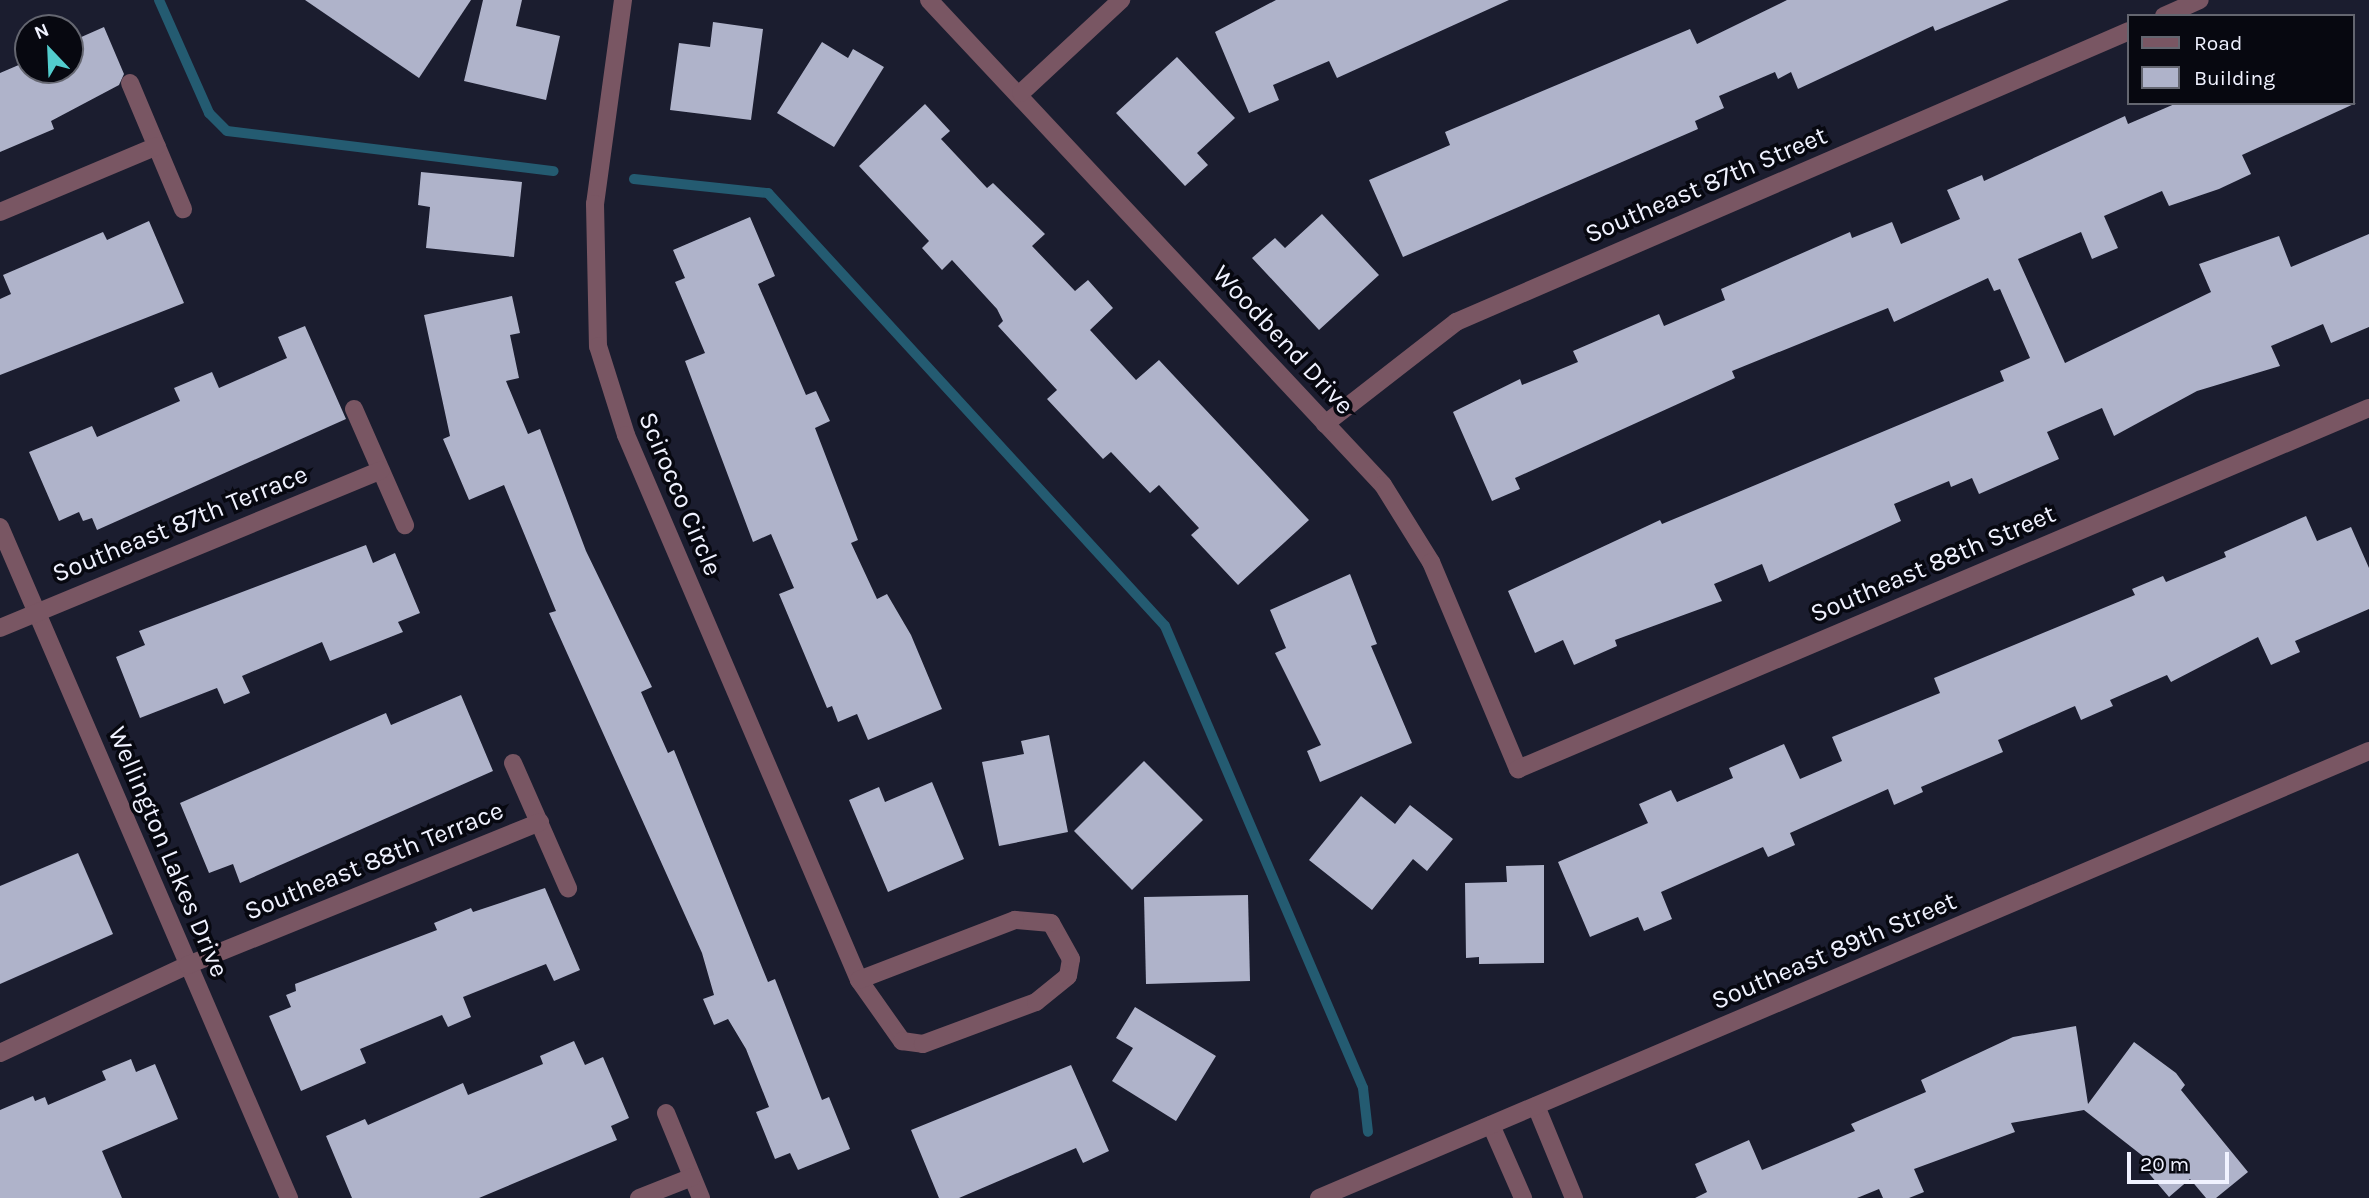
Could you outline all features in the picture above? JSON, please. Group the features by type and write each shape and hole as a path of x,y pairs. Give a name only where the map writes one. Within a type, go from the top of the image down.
{"street":[{"name":"Scirocco Circle","path":"623,0 594,219 598,346 626,435 859,980 902,1041 923,1044 1036,1002 1068,976 1070,959 1060,931 1035,918 1015,920 859,980"},
{"name":"Woodbend Drive","path":"929,0 1021,93 1383,485 1416,533 1518,769"},
{"path":"1021,93 1121,0"},
{"path":"2168,14 2200,0"},
{"name":"Southeast 87th Street","path":"1325,424 1456,323 2128,31"},
{"path":"130,83 183,209"},
{"path":"0,212 157,146"},
{"name":"Southeast 88th Street","path":"1518,769 2369,408"},
{"path":"354,409 405,526"},
{"name":"Southeast 87th Terrace","path":"0,628 380,470"},
{"name":"Wellington Lakes Drive","path":"0,527 289,1198"},
{"name":"Southeast 89th Street","path":"1319,1198 2369,751"},
{"path":"513,763 568,888"},
{"name":"Southeast 88th Terrace","path":"0,1053 188,965 540,822"},
{"path":"1536,1106 1574,1198"},
{"path":"666,1113 701,1198"},
{"path":"1491,1125 1523,1198"},
{"path":"639,1198 692,1177"}],"building":[{"path":"305,0 471,0 419,78"},
{"path":"483,0 522,0 516,26 560,36 546,100 464,81"},
{"path":"1276,0 1509,0 1337,78 1329,61 1273,85 1279,100 1249,113 1215,32"},
{"path":"1787,0 2009,0 1935,31 1933,26 1798,89 1791,72 1778,79 1775,72 1719,96 1724,108 1695,121 1698,129 1403,257 1369,180 1450,145 1445,132 1690,29 1697,44"},
{"path":"713,22 763,29 751,120 670,110 679,43 710,47"},
{"path":"104,27 124,74 119,85 51,121 54,129 0,152 0,73 14,67 14,84 84,84 84,36"},
{"path":"822,42 848,58 853,49 884,67 834,147 777,113"},
{"path":"1177,57 1235,118 1197,153 1208,165 1185,186 1116,113"},
{"path":"925,104 950,131 941,139 987,188 993,183 1045,234 1032,246 1075,291 1088,280 1113,308 1090,330 1136,380 1159,360 1309,520 1238,585 1191,535 1199,528 1159,485 1150,493 1111,452 1103,459 1047,399 1057,390 998,326 1003,321 997,309 952,260 942,270 922,248 929,241 859,166"},
{"path":"2172,105 2352,105 2242,155 2251,174 2219,189 2169,206 2162,191 2104,216 2118,248 2092,259 2081,232 2018,259 2065,363 2211,292 2199,264 2279,236 2291,267 2369,234 2369,327 2331,343 2323,324 2271,346 2280,366 2197,391 2114,436 2102,408 2047,432 2059,459 1979,494 1972,478 1951,487 1949,481 1894,504 1901,521 1769,582 1762,564 1714,584 1722,601 1615,640 1617,646 1574,665 1563,640 1535,653 1508,591 1660,520 1662,524 2004,381 2000,371 2030,358 2000,289 1994,291 1988,278 1894,322 1888,308 1732,371 1735,378 1515,478 1520,489 1492,501 1453,412 1520,379 1522,385 1578,362 1573,351 1659,314 1664,326 1725,300 1721,289 1850,232 1852,238 1892,222 1901,244 1960,219 1947,190 1982,175 1984,181 2125,116 2128,124"},
{"path":"421,172 522,182 514,257 426,248 430,207 418,205"},
{"path":"1322,214 1379,275 1319,330 1252,258 1275,238 1285,248"},
{"path":"750,217 775,276 758,284 806,395 816,391 830,421 815,428 858,540 851,543 877,599 887,594 911,635 942,709 868,740 857,714 838,722 832,706 827,708 779,594 794,588 771,534 753,542 685,361 705,353 675,282 685,278 673,250"},
{"path":"149,221 184,303 0,375 0,299 11,294 3,275 103,232 107,240"},
{"path":"512,296 520,333 510,335 519,378 506,381 528,434 540,429 586,551 652,687 641,692 668,753 674,750 768,982 775,979 822,1100 829,1097 850,1149 798,1170 790,1153 775,1159 756,1112 769,1107 746,1049 728,1019 714,1025 703,999 714,995 702,953 549,613 556,611 504,485 469,500 443,439 450,436 424,315"},
{"path":"305,326 346,419 97,530 92,518 83,521 79,512 59,521 29,452 92,426 97,437 180,401 174,388 212,372 219,388 287,358 278,337"},
{"path":"2306,516 2317,541 2351,527 2369,568 2369,609 2295,641 2300,652 2271,665 2258,637 2171,682 2167,675 2110,700 2113,706 2081,720 2075,706 1998,740 2003,752 1921,787 1923,792 1894,805 1888,789 1790,833 1795,845 1768,857 1763,847 1661,892 1672,919 1644,931 1638,917 1590,937 1558,862 1648,823 1639,804 1671,790 1677,802 1733,778 1729,768 1784,744 1800,779 1842,761 1832,737 1940,693 1934,678 2135,595 2132,589 2163,576 2166,582 2226,557 2224,552"},
{"path":"366,545 373,563 395,553 420,613 398,622 403,632 330,661 322,642 242,676 250,693 224,704 217,688 140,718 116,657 145,645 139,631"},
{"path":"1350,574 1377,644 1371,646 1412,743 1320,782 1307,751 1321,745 1275,653 1286,648 1270,610"},
{"path":"461,695 493,771 240,883 233,864 209,873 180,803 386,713 391,725"},
{"path":"1049,735 1068,832 999,846 982,762 1024,754 1021,741"},
{"path":"1144,761 1203,820 1132,890 1074,831"},
{"path":"932,782 964,859 888,892 849,800 879,787 885,802"},
{"path":"1361,796 1395,824 1410,805 1453,839 1427,871 1413,859 1372,910 1309,860"},
{"path":"78,853 113,934 0,984 0,886"},
{"path":"1544,865 1544,963 1479,964 1479,957 1466,958 1465,883 1507,882 1506,866"},
{"path":"545,888 580,970 554,981 546,964 463,997 471,1017 448,1027 442,1015 360,1049 366,1063 301,1091 269,1016 291,1007 286,995 296,991 295,984 437,930 434,923 471,908 473,912"},
{"path":"1248,895 1250,981 1146,984 1144,897"},
{"path":"1135,1007 1216,1056 1176,1121 1112,1081 1133,1048 1116,1038"},
{"path":"2076,1026 2088,1104 2134,1042 2176,1073 2185,1085 2181,1090 2248,1172 2216,1198 2206,1198 2190,1179 2169,1197 2146,1170 2153,1164 2084,1110 2011,1123 2015,1132 1914,1169 1924,1192 1909,1198 1883,1198 1879,1189 1857,1198 1695,1198 1707,1192 1695,1164 1749,1140 1762,1170 1855,1131 1851,1124 1926,1092 1921,1080 2013,1037"},
{"path":"574,1041 585,1065 603,1057 629,1118 611,1126 617,1140 479,1198 352,1198 326,1136 365,1119 368,1125 463,1083 468,1095 543,1064 540,1056"},
{"path":"131,1059 136,1072 155,1064 178,1119 102,1151 122,1198 0,1198 0,1110 33,1096 35,1101 45,1097 48,1105 106,1080 102,1071"},
{"path":"1071,1065 1109,1151 1083,1163 1076,1148 959,1198 939,1198 911,1130"}],"waterway":[{"path":"159,0 209,113 227,131 554,171"},
{"path":"634,179 768,193 1165,626 1363,1088 1368,1132"}]}
